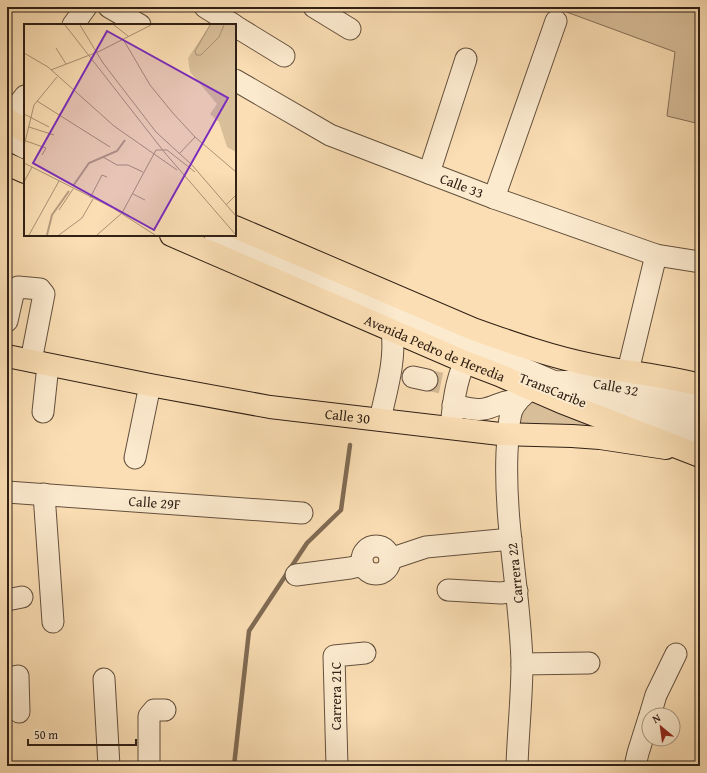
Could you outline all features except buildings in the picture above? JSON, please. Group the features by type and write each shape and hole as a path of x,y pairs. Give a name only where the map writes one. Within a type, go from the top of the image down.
{"main road":[{"path":"7,119 24,130"},
{"path":"7,164 24,172"},
{"path":"236,226 473,329 568,359 592,365 700,385"},
{"name":"Avenida Pedro de Heredia","path":"173,236 465,362 536,390 697,449"},
{"name":"Calle 30","path":"7,356 150,385 270,407 508,434 600,438 697,449"}],"street":[{"path":"75,24 86,7"},
{"path":"109,7 138,24"},
{"path":"205,7 232,24"},
{"path":"314,7 350,29"},
{"path":"494,198 556,21"},
{"path":"236,26 284,56"},
{"path":"429,173 466,59"},
{"name":"Calle 33","path":"236,81 330,135 494,198 656,255 700,262"},
{"path":"7,119 24,97"},
{"path":"7,138 24,147"},
{"path":"7,155 24,163"},
{"name":"TransCaribe","path":"192,236 536,390 592,398 615,406 649,414 700,423"},
{"name":"TransCaribe","path":"217,236 536,390"},
{"path":"628,371 656,255"},
{"path":"7,321 14,290 18,287 40,289 44,294 39,363 43,412"},
{"path":"392,331 393,348 426,383 450,428"},
{"path":"380,420 426,383 462,368 465,362"},
{"name":"Calle 32","path":"426,383 477,410 485,409 536,390 586,383 617,387 700,403"},
{"path":"135,458 150,385"},
{"name":"Carrera 22","path":"516,766 522,664 517,591 506,492 508,434 512,410 536,390"},
{"name":"Calle 29F","path":"7,492 302,513"},
{"path":"44,494 53,622"},
{"path":"296,575 363,565 366,571 372,574 379,574 385,571 389,566 390,559 426,547 511,539"},
{"path":"448,590 501,593 517,591"},
{"name":"Carrera 21C","path":"337,766 334,656 365,653"},
{"path":"652,707 656,695 676,654"},
{"path":"522,664 589,664"},
{"path":"7,678 18,676 19,712"},
{"path":"104,679 109,766"},
{"path":"149,766 149,716 154,710 165,710"},
{"path":"635,766 641,743"}],"shaded area":[{"path":"553,7 700,7 700,124 667,116 675,52"},
{"path":"536,397 625,433 521,424 520,415 526,406"}],"waterway":[{"path":"234,766 249,631 307,543 341,510 350,445"}],"tunnel":[{"path":"427,380 441,383"}]}
